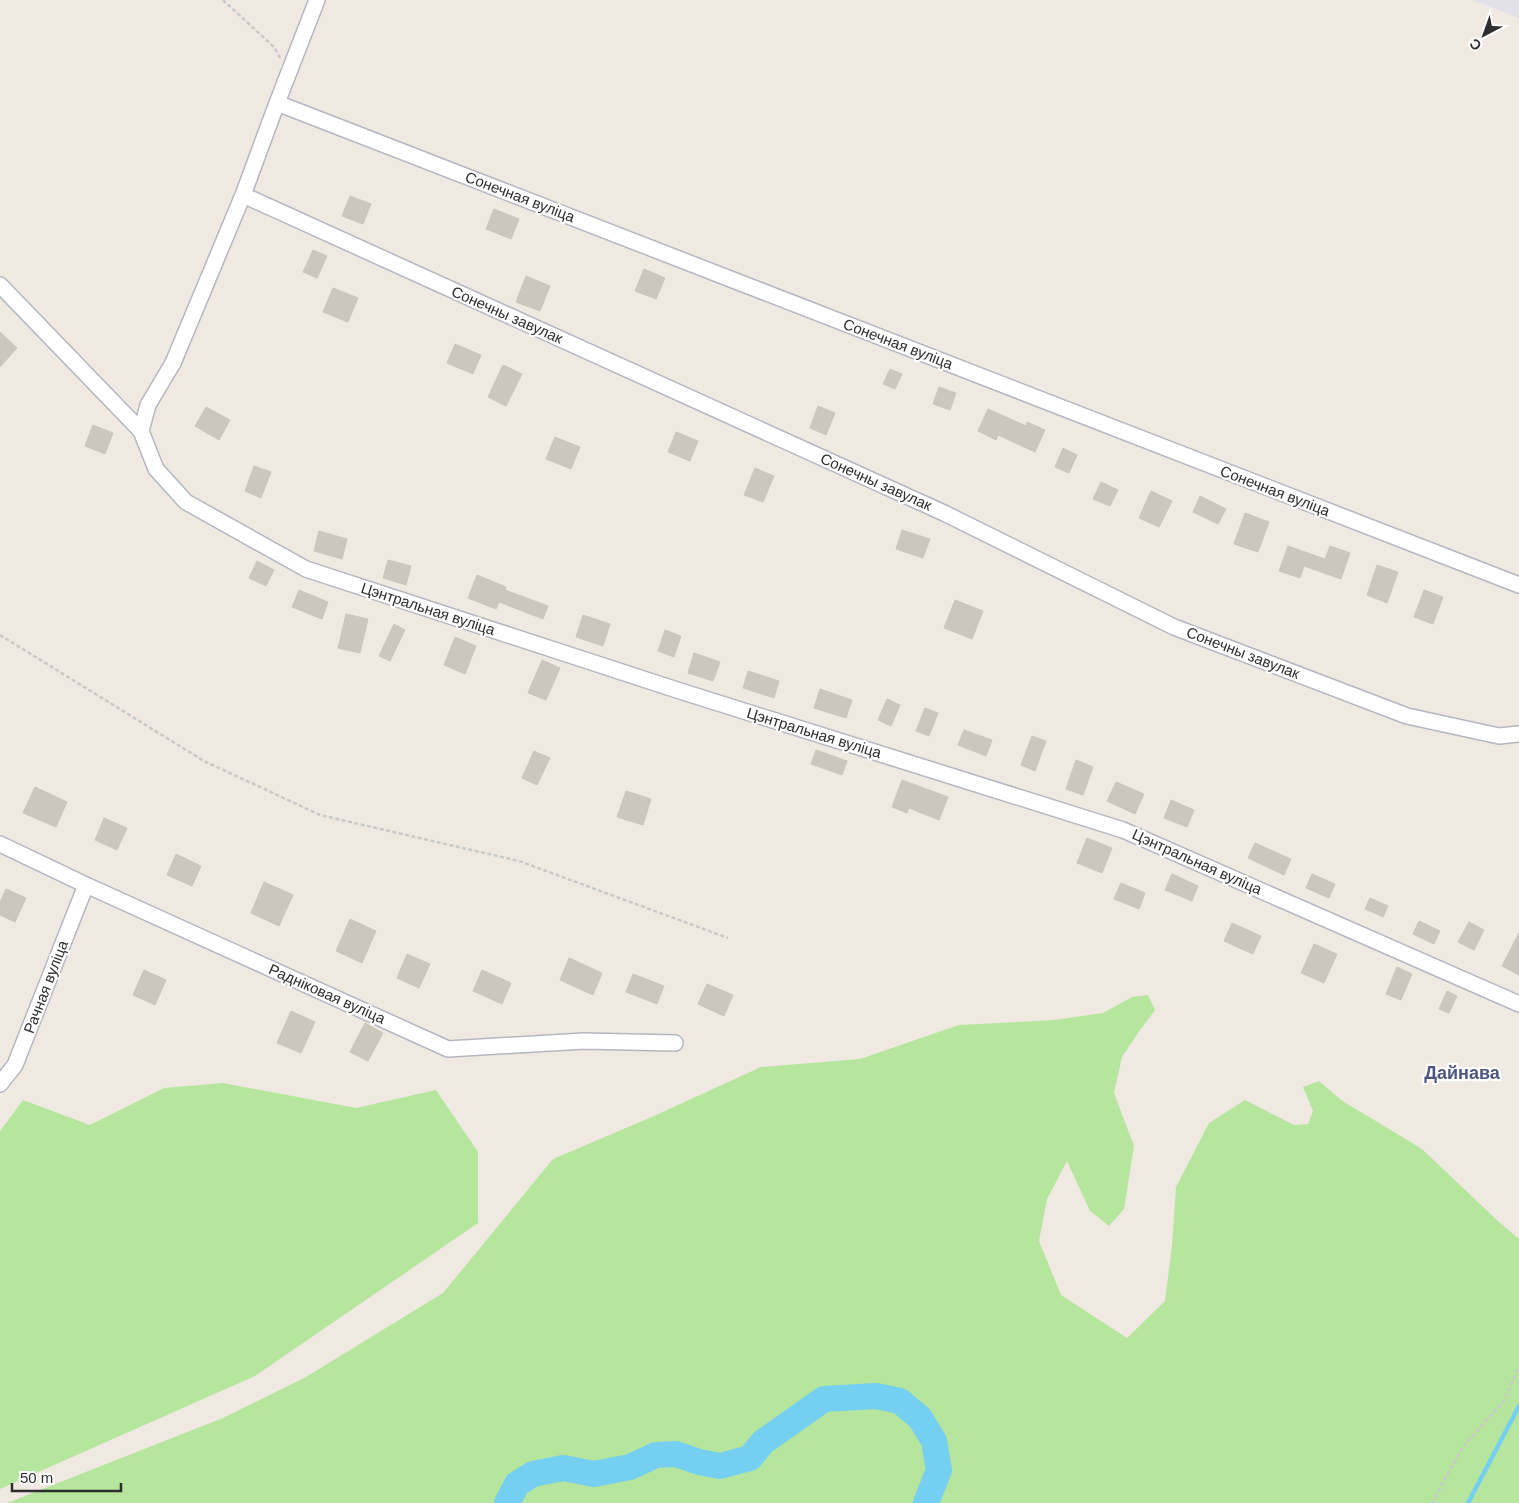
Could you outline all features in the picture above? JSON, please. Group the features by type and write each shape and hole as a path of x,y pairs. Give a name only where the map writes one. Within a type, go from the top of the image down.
{"street":[{"path":"142,431 148,405 172,363 243,195 276,103 317,0"},
{"name":"Сонечная вуліца","path":"276,103 1519,585"},
{"name":"Сонечны завулак","path":"243,195 944,513 1174,627 1407,716 1500,736 1519,734"},
{"path":"0,285 142,431"},
{"name":"Цэнтральная вуліца","path":"142,431 156,469 186,502 306,569 677,690 1123,830 1519,1004"},
{"name":"Радніковая вуліца","path":"0,844 448,1049 584,1041 676,1043"},
{"name":"Рачная вуліца","path":"0,1084 15,1065 86,885"}],"path":[{"path":"223,0 274,47 287,75"},
{"path":"0,635 204,761 320,816 519,861 728,938"},
{"path":"1432,1503 1462,1448 1504,1401 1519,1367"}],"shaded area":[{"path":"1472,0 1519,0 1519,18"}],"green space":[{"path":"1148,995 1155,1010 1122,1057 1114,1093 1134,1146 1124,1209 1109,1226 1090,1211 1067,1161 1047,1199 1039,1241 1061,1295 1127,1338 1165,1301 1172,1246 1176,1187 1209,1123 1245,1100 1294,1125 1308,1124 1313,1111 1303,1087 1319,1081 1341,1100 1422,1149 1519,1239 1519,1503 7,1503 223,1418 306,1377 443,1293 553,1159 654,1116 761,1067 860,1059 959,1025 1054,1020 1103,1013 1132,997"},
{"path":"223,1083 356,1108 436,1090 478,1152 478,1223 255,1376 0,1489 0,1131 23,1100 90,1125 164,1088"}],"building":[{"path":"350,196 371,204 363,224 342,216"},
{"path":"494,209 519,219 511,239 486,229"},
{"path":"313,250 327,256 317,278 303,272"},
{"path":"644,269 665,278 656,299 635,291"},
{"path":"526,276 550,286 540,311 516,302"},
{"path":"333,288 358,298 348,322 323,312"},
{"path":"0,332 17,348 0,367"},
{"path":"455,344 481,355 473,374 447,363"},
{"path":"503,365 522,374 506,406 488,397"},
{"path":"890,369 902,374 895,389 883,384"},
{"path":"939,387 956,393 950,410 933,404"},
{"path":"818,406 835,413 826,435 810,428"},
{"path":"206,407 230,420 219,440 195,426"},
{"path":"988,409 1026,426 1027,422 1045,430 1035,452 998,435 996,440 978,431"},
{"path":"93,425 113,433 105,454 85,446"},
{"path":"676,432 698,441 690,461 668,452"},
{"path":"555,437 580,447 571,469 546,459"},
{"path":"1063,448 1077,455 1069,473 1055,467"},
{"path":"254,466 271,472 261,498 245,491"},
{"path":"755,468 774,476 763,502 744,495"},
{"path":"1101,482 1118,490 1110,506 1093,499"},
{"path":"1151,491 1172,501 1159,527 1139,518"},
{"path":"1200,496 1226,509 1218,524 1193,512"},
{"path":"1245,513 1269,522 1258,552 1234,544"},
{"path":"902,530 930,539 923,558 896,549"},
{"path":"319,531 347,539 342,559 314,551"},
{"path":"1288,546 1325,559 1330,546 1350,553 1341,579 1304,566 1300,578 1279,571"},
{"path":"388,560 411,566 406,585 383,578"},
{"path":"257,561 274,570 266,586 249,578"},
{"path":"1377,565 1398,572 1387,603 1367,595"},
{"path":"477,575 506,587 505,590 548,606 543,619 499,602 496,609 468,598"},
{"path":"299,590 328,602 322,619 292,607"},
{"path":"1424,590 1443,597 1433,624 1414,617"},
{"path":"955,600 983,611 972,639 944,628"},
{"path":"346,614 368,619 360,653 338,648"},
{"path":"583,615 610,624 603,646 576,637"},
{"path":"394,624 405,630 390,661 379,656"},
{"path":"665,630 681,636 674,657 658,651"},
{"path":"455,637 476,646 465,674 444,665"},
{"path":"694,653 720,662 713,681 688,673"},
{"path":"542,660 560,668 546,700 528,693"},
{"path":"748,671 779,681 774,698 743,688"},
{"path":"820,689 852,700 846,718 814,708"},
{"path":"887,699 900,705 891,726 878,720"},
{"path":"925,708 938,713 929,736 916,731"},
{"path":"964,730 992,740 986,756 958,745"},
{"path":"1032,736 1046,741 1035,771 1021,765"},
{"path":"816,750 847,761 842,775 811,764"},
{"path":"534,751 550,758 537,785 522,778"},
{"path":"1076,760 1093,767 1083,795 1066,789"},
{"path":"902,780 948,797 939,820 909,808 907,813 892,807"},
{"path":"1116,782 1144,794 1135,814 1107,801"},
{"path":"35,787 67,802 56,827 23,813"},
{"path":"626,791 651,799 643,825 617,817"},
{"path":"1171,800 1194,810 1187,827 1164,818"},
{"path":"104,818 127,828 117,850 95,840"},
{"path":"1087,838 1112,848 1102,873 1077,863"},
{"path":"1255,843 1291,859 1284,875 1248,858"},
{"path":"176,854 201,866 192,886 167,875"},
{"path":"1172,874 1198,886 1192,901 1165,890"},
{"path":"1312,874 1335,884 1329,898 1306,888"},
{"path":"264,882 293,895 279,926 251,913"},
{"path":"1121,883 1145,893 1139,909 1114,899"},
{"path":"6,889 26,898 15,922 0,915 0,902"},
{"path":"1370,898 1388,906 1383,917 1365,909"},
{"path":"350,919 376,931 362,963 336,951"},
{"path":"1419,921 1440,931 1434,944 1413,934"},
{"path":"1469,922 1484,930 1474,950 1458,942"},
{"path":"1232,923 1261,936 1253,954 1224,941"},
{"path":"1519,933 1519,975 1502,966"},
{"path":"1314,944 1337,954 1324,983 1301,973"},
{"path":"407,954 430,964 419,988 397,978"},
{"path":"569,958 602,973 593,995 560,980"},
{"path":"1397,967 1412,974 1401,1000 1386,994"},
{"path":"144,970 166,980 155,1005 133,995"},
{"path":"482,970 511,983 502,1004 473,991"},
{"path":"633,974 664,986 657,1004 626,992"},
{"path":"707,984 733,995 724,1016 698,1004"},
{"path":"1447,991 1457,996 1449,1013 1439,1009"},
{"path":"291,1011 315,1022 301,1053 277,1043"},
{"path":"365,1023 383,1033 368,1061 350,1052"}],"waterway":[{"path":"507,1503 517,1484 533,1474 563,1468 594,1474 630,1467 656,1455 676,1454 699,1462 720,1466 750,1458 763,1442 824,1399 876,1396 900,1401 920,1418 934,1441 939,1470 926,1503"},
{"path":"1468,1503 1519,1406"}],"district":[{"name":"Дайнава","path":"1462,1073"}]}
